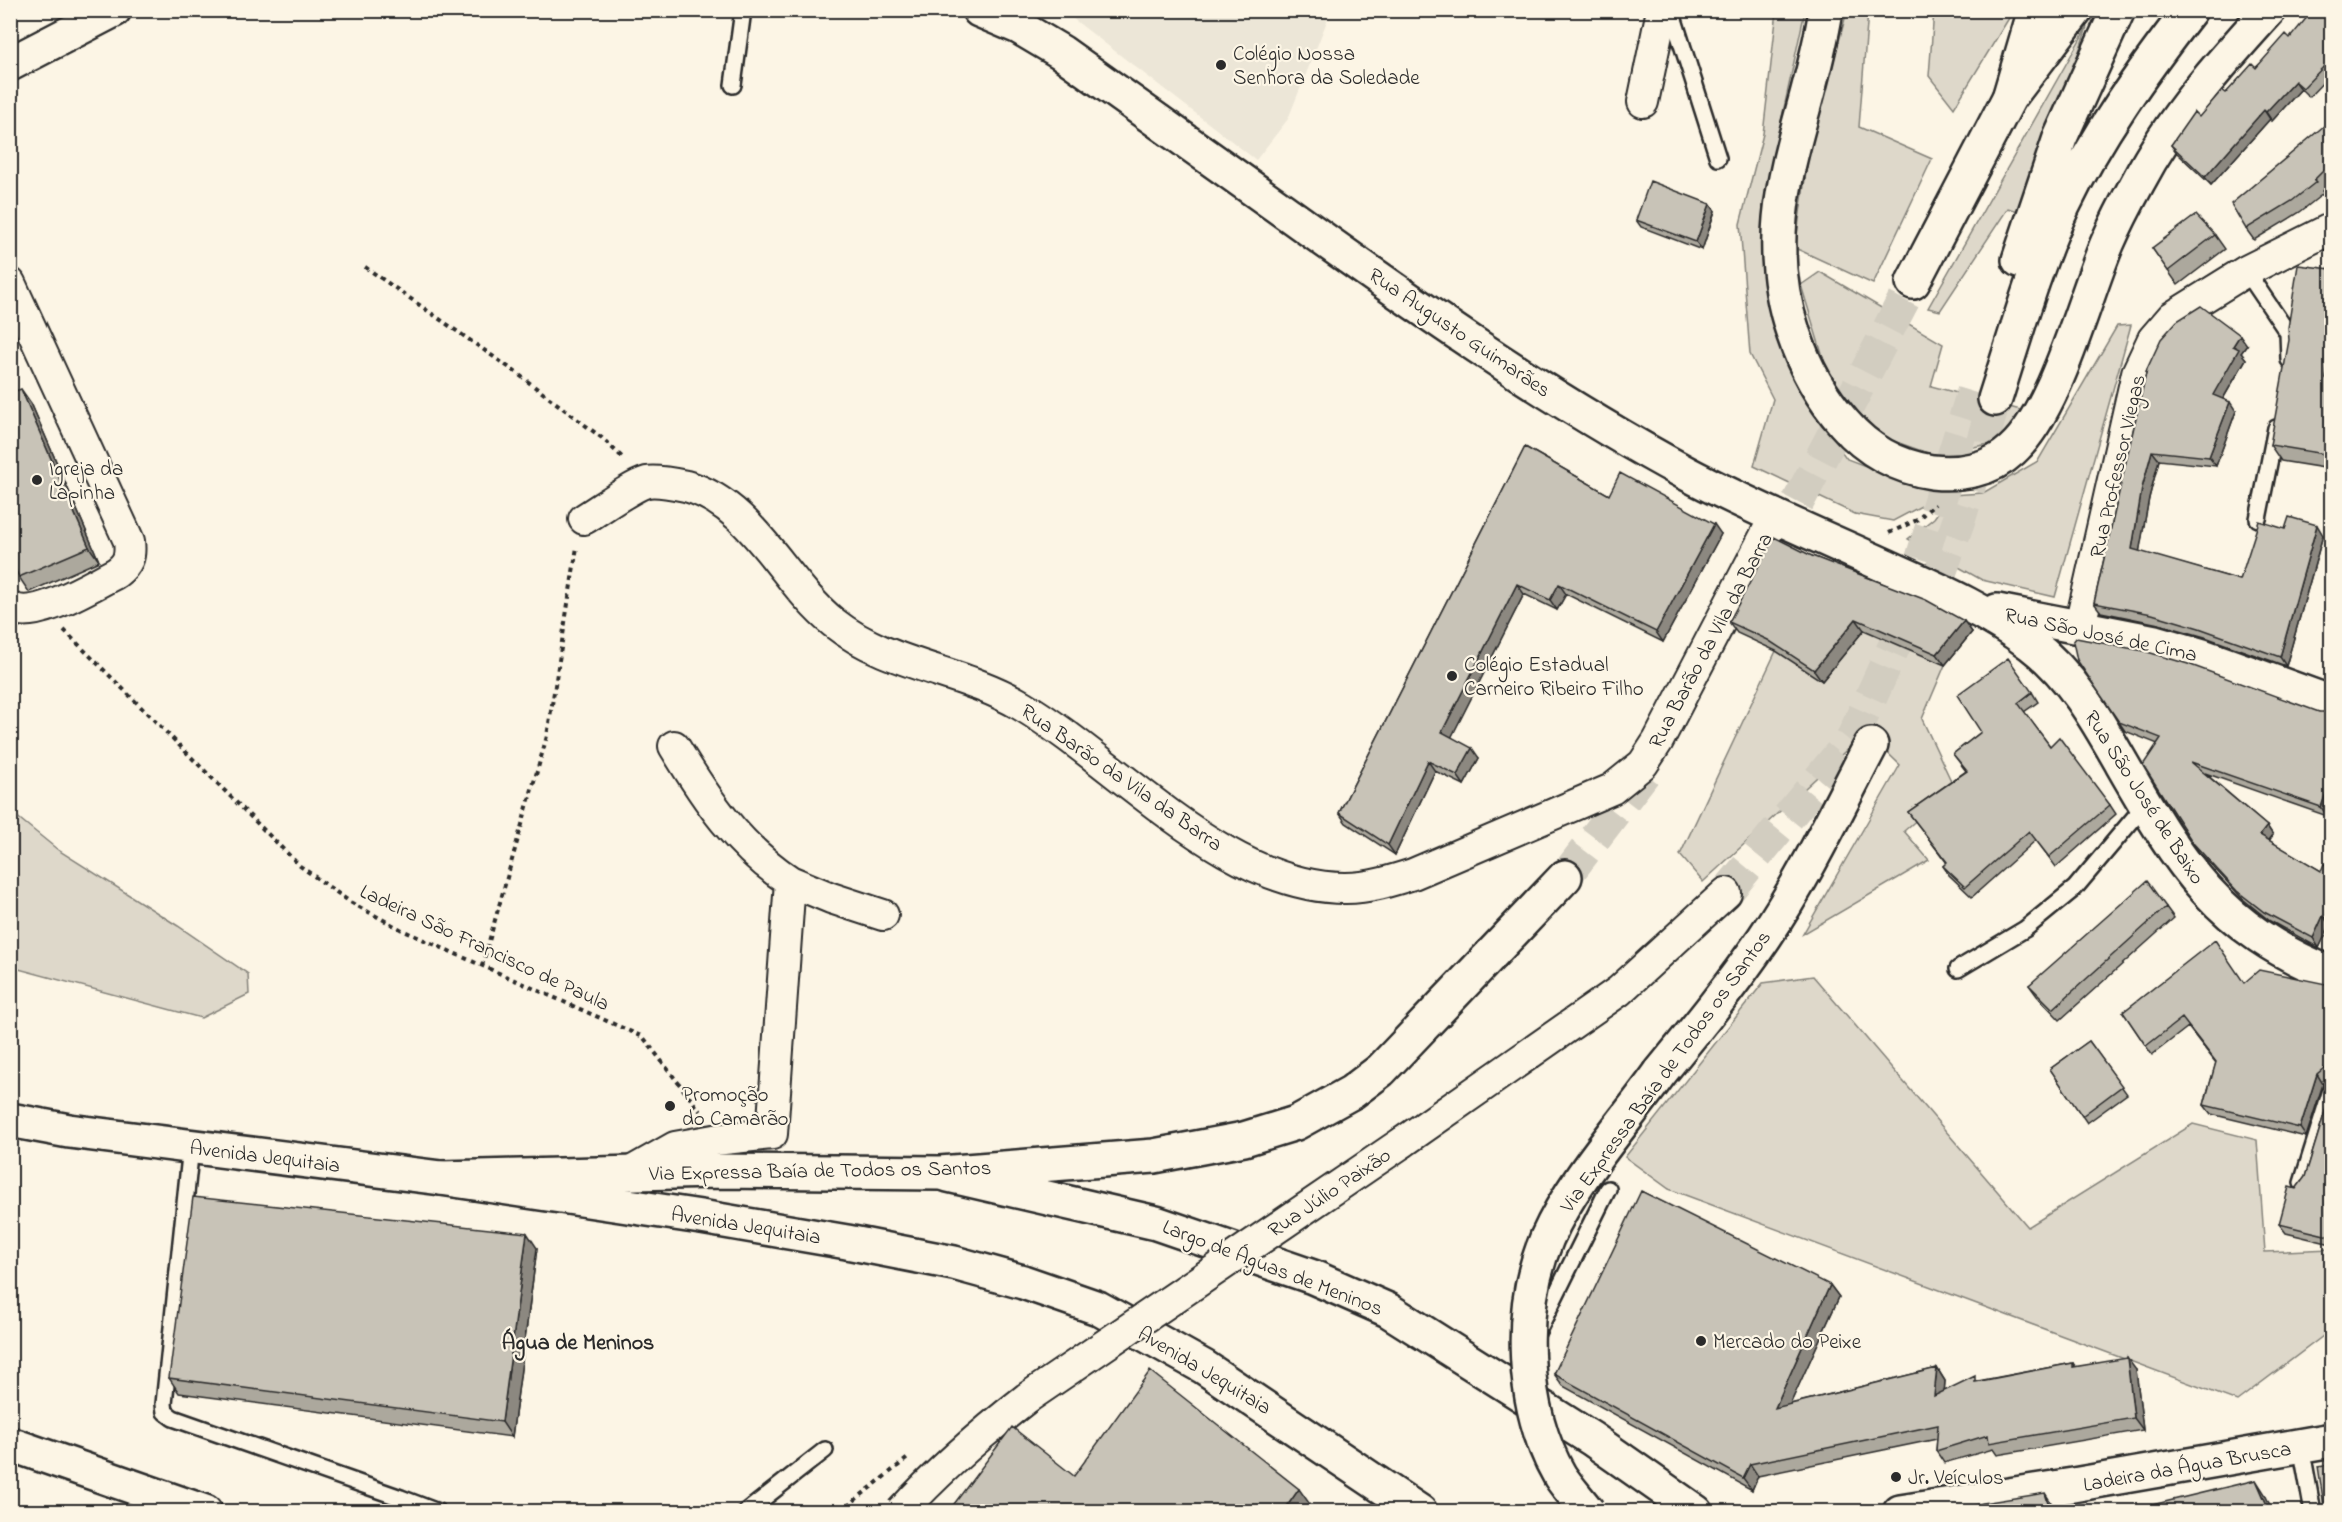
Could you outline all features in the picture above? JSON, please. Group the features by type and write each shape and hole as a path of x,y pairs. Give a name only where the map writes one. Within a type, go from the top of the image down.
{"main road":[{"path":"10,64 114,10"},
{"name":"Rua Augusto Guimarães","path":"979,10 1008,19 1061,52 1393,290 1529,380 1688,474 1971,605"},
{"path":"1826,10 1786,172 1778,229 1777,260 1787,314 1804,364 1826,403 1852,433 1873,450 1899,464 1920,470 1950,473 1974,470 1994,462 2012,451 2037,420 2108,243 2164,135 2197,90 2269,10"},
{"path":"2009,98 2035,10"},
{"path":"1913,282 2009,98 2058,10"},
{"path":"2009,98 2076,10"},
{"path":"2118,10 2060,138 1984,396 2064,205 2107,124 2190,10"},
{"path":"2077,103 2140,10"},
{"name":"Rua São José de Cima","path":"1971,605 2038,621 2080,626 2200,655 2331,702"},
{"name":"Rua São José de Baixo","path":"1971,605 2029,642 2059,667 2110,742 2145,805 2187,868 2215,903 2242,926 2276,947 2331,974"},
{"path":"2059,667 2068,642 2080,626"},
{"name":"Via Expressa Baía de Todos os Santos","path":"1588,1512 1560,1476 1544,1440 1535,1406 1528,1326 1535,1279 1547,1239 1568,1198 1660,1073 1712,1010 1765,937 1815,851 1871,745"},
{"name":"Via Expressa Baía de Todos os Santos","path":"441,1178 629,1173 940,1173 1188,1151 1244,1139 1296,1123 1352,1092 1381,1070 1564,876"},
{"name":"Avenida Jequitaia","path":"10,1120 441,1178 847,1242 954,1263 1034,1286 1098,1308 1204,1367 1420,1512"},
{"name":"Largo de Águas de Meninos","path":"940,1173 1156,1222 1313,1277 1388,1310 1511,1388 1696,1512"},
{"name":"Ladeira da Água Brusca","path":"1900,1512 2316,1443"},
{"path":"10,1444 205,1512"}],"street":[{"path":"1643,102 1662,10"},
{"name":"Rua Professor Viegas","path":"2080,626 2141,365 2153,339 2172,317 2246,271 2331,228"},
{"path":"10,283 129,541 131,554 126,566 116,573 42,609 26,612 10,607"},
{"path":"584,519 648,482"},
{"name":"Rua Barão da Vila da Barra","path":"648,482 694,489 705,493 725,507 744,523 816,606 851,634 872,646 1020,704 1205,839 1267,872 1308,885 1347,888 1381,884 1413,874 1612,789 1632,774 1658,741 1776,515"},
{"path":"674,747 707,800 737,837 764,864 790,881 831,898 883,915"},
{"path":"629,1173 675,1147 772,1134 790,881"},
{"name":"Rua Júlio Paixão","path":"902,1512 928,1481 971,1442 1027,1398 1404,1142 1619,991 1726,893"}],"lane":[{"path":"733,85 743,10"},
{"path":"1671,10 1718,158"},
{"path":"2246,271 2288,333 2290,354 2285,379"},
{"path":"2258,519 2278,414"},
{"path":"1958,969 2025,929 2075,888 2145,805"},
{"path":"2302,1183 2331,1087"},
{"path":"191,1146 173,1299 165,1412 173,1418 399,1505 438,1512"},
{"path":"1511,1388 1608,1189"},
{"path":"2313,1512 2316,1443"},
{"path":"746,1512 825,1450"}],"path":[{"path":"365,267 514,371 594,431 648,482"},
{"path":"1886,534 1917,520 1939,500"},
{"path":"482,966 547,736 559,674 569,582 584,519"},
{"name":"Ladeira São Francisco de Paula","path":"42,609 300,866 350,902 404,931 643,1037 698,1110 709,1113"}],"shaded area":[{"name":"Colégio Nossa Senhora da Soledade","path":"1063,11 1331,11 1288,119 1256,160"},
{"path":"1777,11 1805,11 1763,205 1765,288 1811,410 1847,459 1931,491 1927,503 1893,521 1855,514 1754,466 1773,399 1750,354 1740,224 1763,134"},
{"path":"1847,11 1868,11 1859,127 1932,159 1873,284 1795,248 1808,158"},
{"path":"1934,11 2009,11 2009,18 1954,108 1929,76"},
{"path":"2087,27 2026,213 2008,208 1940,311 1928,308"},
{"path":"1820,272 1943,344 1931,386 2024,411 1999,442 1933,455 1885,438 1832,387 1801,285"},
{"path":"2131,325 2055,597 1982,580 1908,539 1934,518 1951,495 1983,493 2038,461 2117,326"},
{"path":"1820,567 1972,632 1945,665 1922,719 1954,787 1904,831 1929,860 1803,934 1900,765 1866,732 1703,882 1680,855 1776,651"},
{"path":"10,811 58,850 178,926 248,974 249,994 201,1018 11,967"},
{"path":"1813,976 2028,1227 2193,1124 2257,1140 2265,1252 2331,1249 2331,1330 2237,1401 1669,1189 1625,1157 1763,983"}],"building":[{"path":"2313,10 2331,10 2331,59 2303,88 2295,81 2266,112 2264,110 2205,177 2171,145 2194,112 2199,117 2222,90 2226,93 2252,64 2256,68 2286,34 2290,38"},
{"path":"2331,120 2331,163 2314,180 2316,182 2292,201 2246,229 2231,204"},
{"path":"1650,181 1710,204 1696,242 1636,220"},
{"path":"2196,215 2215,235 2168,271 2152,248"},
{"path":"2298,265 2331,269 2331,346 2326,379 2331,380 2331,455 2270,445 2289,340 2288,328"},
{"path":"2201,306 2240,335 2233,346 2239,349 2213,395 2230,402 2209,457 2152,451 2142,488 2132,549 2240,580 2259,521 2285,529 2289,517 2317,525 2280,657 2152,614 2094,603 2147,369 2161,339 2177,321"},
{"name":"Igreja da Lapinha","path":"21,389 89,547 19,577 10,558 10,393"},
{"path":"1525,447 1609,495 1620,473 1714,524 1656,632 1559,584 1550,600 1517,584 1442,732 1472,748 1457,775 1428,761 1388,845 1339,813"},
{"path":"2331,498 2331,520 2327,519"},
{"path":"1774,537 1812,556 1926,600 1964,621 1937,654 1856,619 1814,670 1768,640 1729,622"},
{"path":"2076,638 2144,651 2188,664 2319,712 2331,712 2331,779 2321,807 2191,762 2267,826 2260,835 2321,871 2324,864 2331,866 2331,920 2323,916 2313,938 2264,912 2237,891 2193,843 2143,765 2161,738 2119,722 2077,660 2073,642"},
{"path":"2008,658 2032,692 2018,703 2050,746 2059,737 2110,805 2049,857 2029,831 1965,887 1943,866 1947,862 1908,812 1967,771 1953,754 1981,732 1957,695"},
{"path":"2147,881 2166,907 2053,1009 2029,985"},
{"path":"2215,940 2244,983 2259,970 2331,985 2331,1071 2324,1068 2317,1074 2300,1128 2204,1105 2216,1062 2182,1018 2146,1046 2123,1012"},
{"path":"2089,1041 2122,1086 2082,1116 2050,1069"},
{"path":"2331,1092 2331,1228 2329,1236 2279,1224 2289,1187 2296,1189 2305,1177"},
{"name":"Mercado do Peixe","path":"1641,1191 1830,1285 1775,1408 1937,1368 1934,1396 1975,1376 1975,1382 2073,1363 2073,1367 2127,1358 2134,1418 1989,1443 1988,1435 1936,1451 1938,1425 1750,1464 1743,1478 1554,1374"},
{"path":"193,1197 527,1233 502,1422 169,1378"},
{"path":"1150,1371 1299,1489 1283,1512 948,1512 1012,1427 1074,1476"},
{"path":"2331,1464 2331,1512 2325,1512 2318,1466"},
{"path":"2256,1480 2270,1512 2123,1512"},
{"path":"2045,1493 2051,1512 1950,1512 1983,1503"}],"tunnel":[{"path":"1775,546 1913,282"},
{"path":"1726,893 1852,739 1896,642 1973,392"},
{"path":"1937,582 1961,514 1995,399"},
{"path":"1565,877 1652,763"}],"place":[{"name":"Colégio Nossa Senhora da Soledade","path":"1221,65"},
{"name":"Igreja da Lapinha","path":"37,480"},
{"name":"Colégio Estadual Carneiro Ribeiro Filho","path":"1452,676"},
{"name":"Promoção do Camarão","path":"670,1106"},
{"name":"Mercado do Peixe","path":"1701,1341"},
{"name":"Jr. Veículos","path":"1896,1477"}],"district":[{"name":"Água de Meninos","path":"578,1341"}]}
